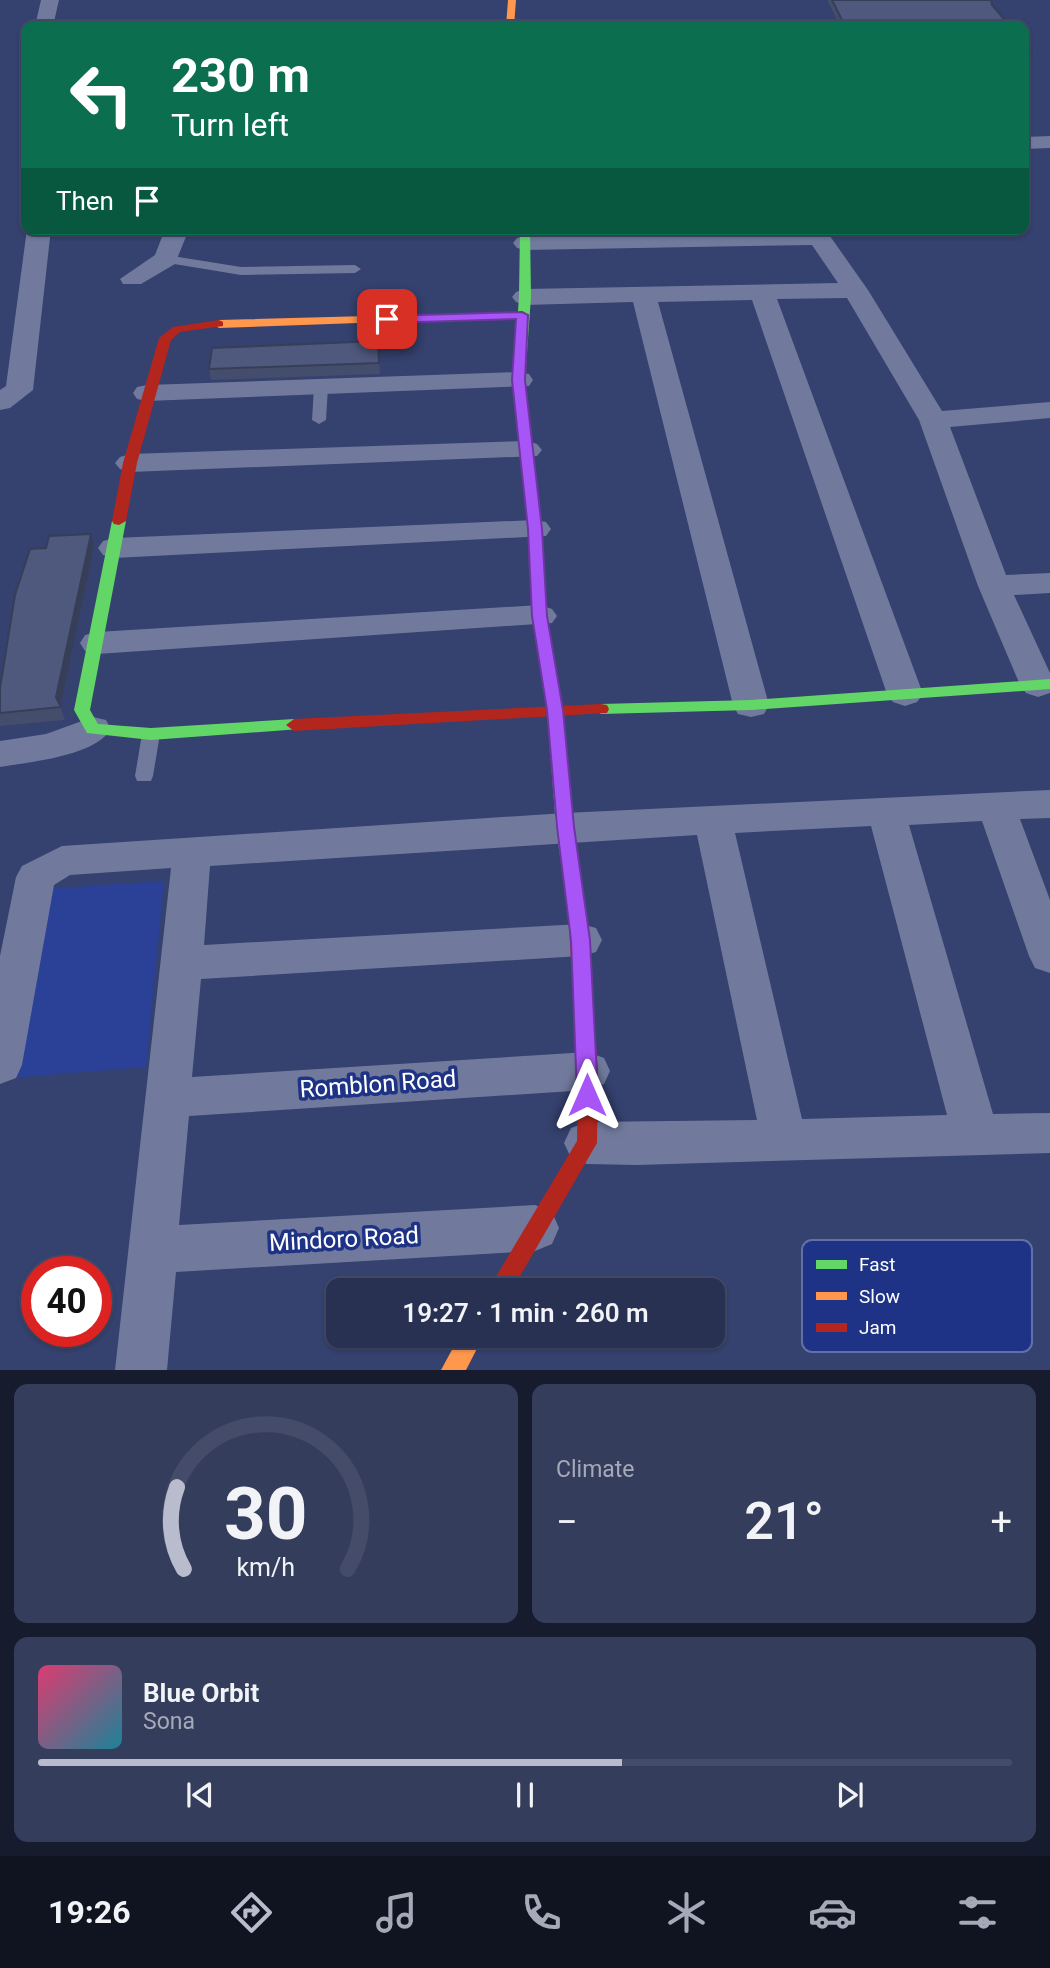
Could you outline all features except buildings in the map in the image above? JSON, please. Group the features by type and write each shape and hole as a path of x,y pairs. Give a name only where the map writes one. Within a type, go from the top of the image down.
{"street":[{"path":"45,21 50,0"},
{"path":"510,21 512,0"},
{"path":"0,402 19,390 38,235"},
{"path":"132,279 166,260 175,235"},
{"path":"506,1278 587,1143 588,1071 581,940 565,827 555,710 540,616 535,529 519,380 525,236 622,235"},
{"path":"0,754 52,746 93,729 151,734 555,710 751,705 1044,685 994,586 933,420 855,290 817,235"},
{"path":"93,729 82,710 130,463 147,393 165,338 177,328 644,296 855,290"},
{"path":"762,292 905,694"},
{"path":"644,296 751,705"},
{"path":"147,393 519,380"},
{"path":"933,420 1050,410"},
{"path":"130,463 527,450"},
{"path":"114,548 535,529"},
{"path":"994,586 1050,583"},
{"path":"97,643 540,616"},
{"path":"0,1065 9,970 37,877 62,861 565,827 1050,804"},
{"path":"996,807 1050,956"},
{"path":"886,810 975,1136"},
{"path":"713,820 784,1140"},
{"path":"141,1370 192,852"},
{"path":"181,963 581,940"},
{"name":"Romblon Road","path":"168,1098 588,1071"},
{"path":"587,1143 1050,1133"},
{"name":"Mindoro Road","path":"152,1250 536,1228"},
{"path":"453,1370 466,1348"}],"lane":[{"path":"166,260 242,271 355,269"},
{"path":"319,420 321,387"},
{"path":"144,776 151,734"}],"shaded area":[{"path":"164,881 146,1067 12,1078 45,889"}],"traffic: fast":[{"path":"525,235 525,297 519,380 535,529 540,616 555,710 565,827 577,912"},
{"path":"119,521 82,710 93,729 151,734 294,725"},
{"path":"601,709 751,705 1050,684"}],"traffic: slow":[{"path":"510,21 512,0"},
{"path":"219,324 522,315"},
{"path":"453,1370 466,1348"}],"traffic: jam":[{"path":"119,521 130,463 165,338 177,329 219,324"},
{"path":"294,725 601,709"},
{"path":"506,1278 587,1143 588,1071 577,912"}],"route":[{"path":"387,319 522,315 519,380 535,529 540,616 555,710 565,827 581,940 587,1095"}]}
